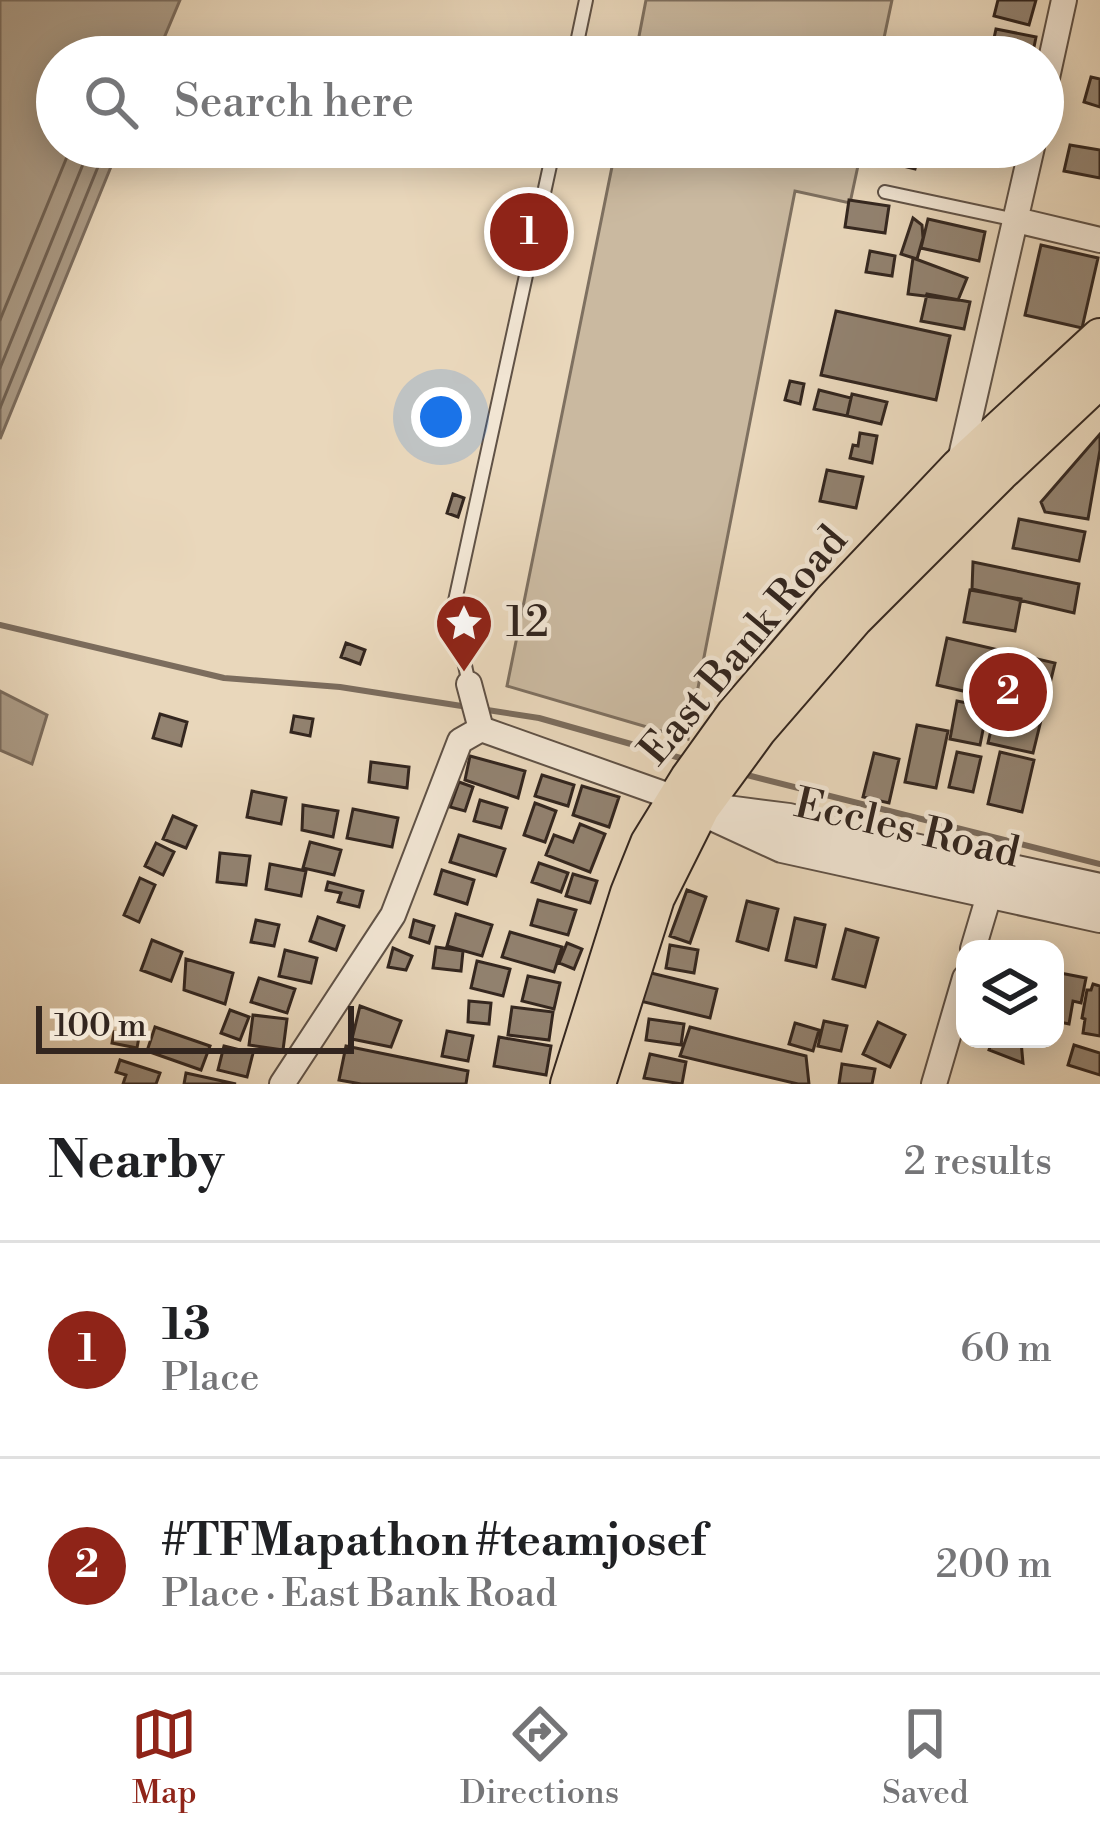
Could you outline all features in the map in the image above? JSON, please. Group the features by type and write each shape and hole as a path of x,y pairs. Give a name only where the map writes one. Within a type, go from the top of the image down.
{"main road":[{"name":"East Bank Road","path":"569,1084 628,893 649,843 695,794 832,601 959,467 1100,337"},
{"name":"East Bank Road","path":"747,722 1100,379"},
{"name":"East Bank Road","path":"597,1084 656,898 695,794"}],"street":[{"path":"1056,36 1064,0"},
{"path":"959,467 1027,168"},
{"path":"1016,220 1100,240"},
{"path":"470,684 481,729"},
{"path":"282,1084 393,916 460,741 481,729 695,794"},
{"name":"Eccles Road","path":"695,794 835,832 1100,889"},
{"name":"Eccles Road","path":"695,794 740,830 782,847 1100,916"},
{"path":"977,940 990,892"},
{"path":"934,1084 956,1009"}],"lane":[{"path":"578,36 586,0"},
{"path":"470,684 453,610 549,168"},
{"path":"885,192 1016,220"}],"shaded area":[{"path":"646,0 892,0 884,36 639,36"},
{"path":"612,168 858,168 850,203 795,191 688,739 507,686"}],"water":[{"path":"0,0 180,0 165,36 36,36 36,168 110,168 0,439"},
{"path":"0,691 47,715 32,764 0,750"}],"building":[{"path":"998,0 1036,0 1029,25 994,16"},
{"path":"996,29 1031,36 994,36"},
{"path":"1091,77 1100,79 1100,107 1084,102"},
{"path":"1070,145 1100,150 1100,178 1064,171"},
{"path":"849,200 889,206 885,233 845,227"},
{"path":"913,218 922,225 917,259 901,254"},
{"path":"928,219 985,232 979,261 921,248"},
{"path":"1041,245 1098,258 1082,328 1025,315"},
{"path":"870,251 895,256 892,276 866,272"},
{"path":"913,258 967,278 958,300 908,294"},
{"path":"927,294 970,302 964,329 921,321"},
{"path":"836,311 950,336 936,400 821,375"},
{"path":"790,381 804,384 800,404 785,400"},
{"path":"819,390 851,398 847,416 814,409"},
{"path":"852,394 887,402 881,424 847,416"},
{"path":"860,433 877,436 872,463 850,458"},
{"path":"1100,434 1088,519 1045,512 1041,502"},
{"path":"827,470 863,477 856,508 820,501"},
{"path":"453,494 464,498 458,517 447,513"},
{"path":"1019,519 1085,532 1079,561 1013,548"},
{"path":"973,562 1079,584 1074,613 972,589"},
{"path":"970,590 1021,599 1015,631 964,622"},
{"path":"947,638 1055,663 1033,753 988,743 998,699 937,685"},
{"path":"346,643 365,650 360,664 341,657"},
{"path":"957,701 992,708 980,745 950,739"},
{"path":"160,714 187,722 181,746 153,738"},
{"path":"294,716 313,719 310,736 291,732"},
{"path":"917,725 948,731 936,788 905,782"},
{"path":"957,752 981,757 973,792 949,787"},
{"path":"1000,752 1034,760 1022,812 988,804"},
{"path":"874,753 899,759 889,803 863,797"},
{"path":"470,756 525,771 518,798 465,780"},
{"path":"371,762 409,767 407,788 369,782"},
{"path":"542,775 574,785 568,806 535,796"},
{"path":"459,782 473,787 465,811 450,807"},
{"path":"582,786 619,797 609,827 573,815"},
{"path":"252,791 286,798 281,824 247,817"},
{"path":"480,800 507,808 501,828 474,821"},
{"path":"535,803 556,811 545,842 524,835"},
{"path":"303,805 338,811 333,837 302,830"},
{"path":"353,809 398,818 392,847 347,838"},
{"path":"173,816 196,826 186,848 163,839"},
{"path":"580,824 605,834 590,872 546,855 554,835 573,842"},
{"path":"459,835 505,849 496,876 450,862"},
{"path":"310,842 341,850 334,875 303,868"},
{"path":"156,843 174,852 163,875 145,866"},
{"path":"220,853 250,856 246,885 217,882"},
{"path":"539,863 568,873 561,892 532,882"},
{"path":"270,864 306,871 301,896 266,889"},
{"path":"442,870 474,880 467,904 435,894"},
{"path":"573,874 597,881 590,903 566,896"},
{"path":"140,878 155,885 139,922 124,915"},
{"path":"328,882 363,891 359,907 338,902 341,893 326,890"},
{"path":"687,890 706,897 690,943 670,936"},
{"path":"538,900 576,910 568,935 531,925"},
{"path":"747,901 778,909 768,950 737,941"},
{"path":"456,914 492,925 482,956 447,946"},
{"path":"318,917 344,926 336,950 310,941"},
{"path":"795,918 825,925 816,967 786,960"},
{"path":"256,920 279,925 274,946 251,942"},
{"path":"414,920 434,926 429,943 410,937"},
{"path":"846,929 878,938 865,987 833,979"},
{"path":"510,932 562,947 554,972 502,957"},
{"path":"152,940 182,952 171,981 141,970"},
{"path":"567,943 582,949 574,969 559,963"},
{"path":"670,945 698,950 694,973 666,968"},
{"path":"436,947 463,951 461,971 433,968"},
{"path":"393,948 412,956 406,970 388,967"},
{"path":"285,950 317,958 311,983 279,976"},
{"path":"186,959 233,973 225,1004 184,990"},
{"path":"477,961 510,969 503,996 471,988"},
{"path":"647,972 717,989 710,1018 640,1001"},
{"path":"1064,974 1086,978 1081,1003 1073,1001 1069,1024 1064,1023"},
{"path":"528,976 560,983 554,1009 522,1001"},
{"path":"259,978 295,989 287,1013 251,1002"},
{"path":"1093,984 1100,986 1100,1036 1083,1033 1087,990"},
{"path":"469,1001 491,1003 489,1024 468,1022"},
{"path":"360,1006 401,1021 391,1047 352,1039"},
{"path":"512,1007 553,1012 549,1040 508,1035"},
{"path":"230,1010 249,1017 240,1040 221,1033"},
{"path":"253,1015 287,1019 283,1050 249,1045"},
{"path":"649,1019 684,1024 681,1045 646,1040"},
{"path":"824,1021 847,1026 841,1051 818,1046"},
{"path":"878,1022 905,1035 890,1067 863,1054"},
{"path":"795,1023 819,1030 813,1051 789,1044"},
{"path":"155,1027 210,1046 201,1070 147,1051"},
{"path":"690,1027 806,1056 809,1084 680,1056"},
{"path":"447,1031 473,1036 468,1061 442,1056"},
{"path":"114,1032 139,1037 137,1048 112,1043"},
{"path":"499,1037 551,1046 546,1075 494,1066"},
{"path":"1074,1045 1100,1053 1100,1075 1068,1065"},
{"path":"224,1046 253,1053 247,1077 218,1070"},
{"path":"346,1046 468,1071 466,1084 339,1080"},
{"path":"1022,1048 1023,1063 989,1050"},
{"path":"650,1054 686,1062 682,1084 644,1078"},
{"path":"120,1060 160,1073 156,1084 123,1084 126,1075 116,1072"},
{"path":"842,1064 875,1069 872,1084 839,1084"},
{"path":"186,1073 236,1084 184,1084"}],"waterway":[{"path":"0,625 224,678 340,687 468,707"},
{"path":"481,709 539,718 684,759"},
{"path":"743,774 1100,864"}],"place":[{"name":"13","path":"529,232"},
{"name":"12","path":"464,674"},
{"name":"#TFMapathon #teamjosef","path":"1008,692"}]}
